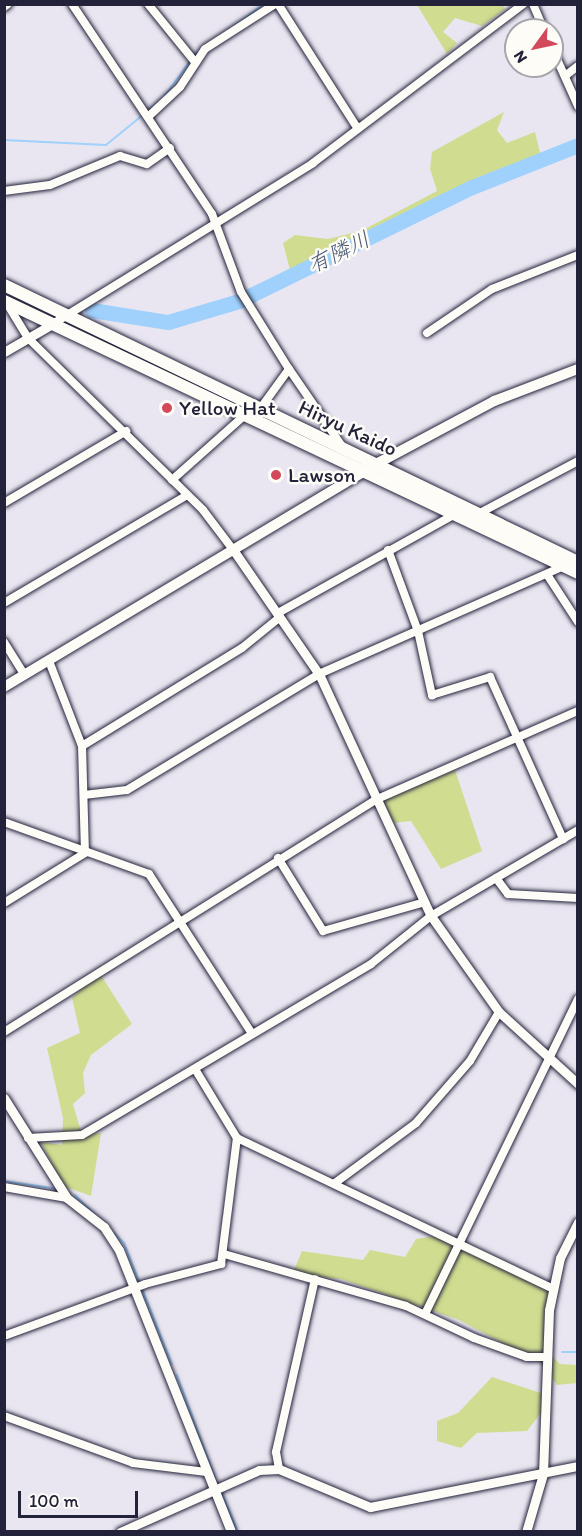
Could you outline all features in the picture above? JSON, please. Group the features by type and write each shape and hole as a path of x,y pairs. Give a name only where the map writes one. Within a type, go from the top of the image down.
{"highway":[{"name":"Hiryu Kaido","path":"4,285 61,319 245,414 578,573"},
{"name":"Hiryu Kaido","path":"5,301 61,319 342,446 578,562"}],"main road":[{"path":"4,687 367,472 378,463 494,401 578,369"}],"street":[{"path":"72,4 170,148 216,226 248,305 342,446"},
{"path":"148,4 195,62"},
{"path":"149,116 180,87 205,49 276,4 358,129"},
{"path":"4,352 216,226 358,129 523,4"},
{"path":"533,4 539,18"},
{"path":"578,66 565,76 578,106"},
{"path":"4,191 50,184 120,156 147,164 170,148"},
{"path":"427,333 492,289 578,255"},
{"path":"5,301 28,338 126,431 187,495 234,551 319,674 422,903 430,916 499,1012 578,1084"},
{"path":"260,409 289,369"},
{"path":"172,480 245,414"},
{"path":"4,503 126,431"},
{"path":"478,514 578,461"},
{"path":"4,603 187,495"},
{"path":"82,746 242,648 279,615 388,550 453,515"},
{"path":"388,550 418,631 432,695 490,677 563,839"},
{"path":"84,795 127,790 319,674 548,576 564,566"},
{"path":"548,576 578,622"},
{"path":"4,642 25,675"},
{"path":"49,661 82,746 85,853"},
{"path":"4,1032 177,920 375,800 578,711"},
{"path":"4,822 85,853 149,874 252,1034"},
{"path":"28,1138 82,1135 371,964 430,916 578,830"},
{"path":"4,903 85,853"},
{"path":"278,858 323,931 422,903"},
{"path":"496,878 508,894 578,898"},
{"path":"425,1314 463,1245 578,999"},
{"path":"335,1184 416,1123 470,1061 499,1012"},
{"path":"195,1069 237,1138 554,1289"},
{"path":"4,1098 67,1198 104,1227 139,1287 212,1488 231,1532"},
{"path":"4,1336 139,1287 221,1264 237,1138"},
{"path":"4,1187 67,1198"},
{"path":"526,1532 543,1474 548,1358 554,1289 560,1258 578,1222"},
{"path":"224,1254 315,1279 425,1314 474,1338 527,1357 548,1358"},
{"path":"279,1469 276,1452 315,1279"},
{"path":"4,1416 133,1463 206,1472"},
{"path":"120,1532 240,1474 279,1469 370,1507 578,1466"}],"green space":[{"path":"502,4 505,9 482,26 455,18 443,32 457,43 447,54 417,5"},
{"path":"504,112 497,130 507,143 535,132 540,153 290,270 283,243 295,235 328,239 361,231 437,191 430,169 432,152"},
{"path":"455,770 482,851 441,869 411,821 393,823 383,800"},
{"path":"99,972 132,1024 91,1055 83,1073 85,1093 73,1104 82,1135 101,1133 91,1196 63,1186 41,1142 62,1145 63,1118 47,1048 80,1033 72,998"},
{"path":"442,1235 549,1286 544,1348 560,1364 577,1365 577,1383 557,1385 540,1363 459,1320 341,1279 306,1276 294,1270 302,1251 363,1260 370,1250 405,1257 416,1239"},
{"path":"492,1377 541,1393 547,1405 527,1431 477,1433 461,1448 437,1441 437,1421 458,1413"}],"waterway":[{"path":"193,56 264,4"},
{"path":"164,97 190,61"},
{"path":"4,140 106,145 160,101"},
{"name":"有隣川","path":"92,310 168,322 239,301 472,187 578,145"},
{"path":"4,1181 53,1188"},
{"path":"75,1195 124,1243 172,1364"},
{"path":"562,1352 578,1352"},
{"path":"177,1375 215,1478"},
{"path":"222,1493 238,1532"}],"place":[{"name":"Yellow Hat","path":"167,408"},
{"name":"Lawson","path":"276,475"}]}
